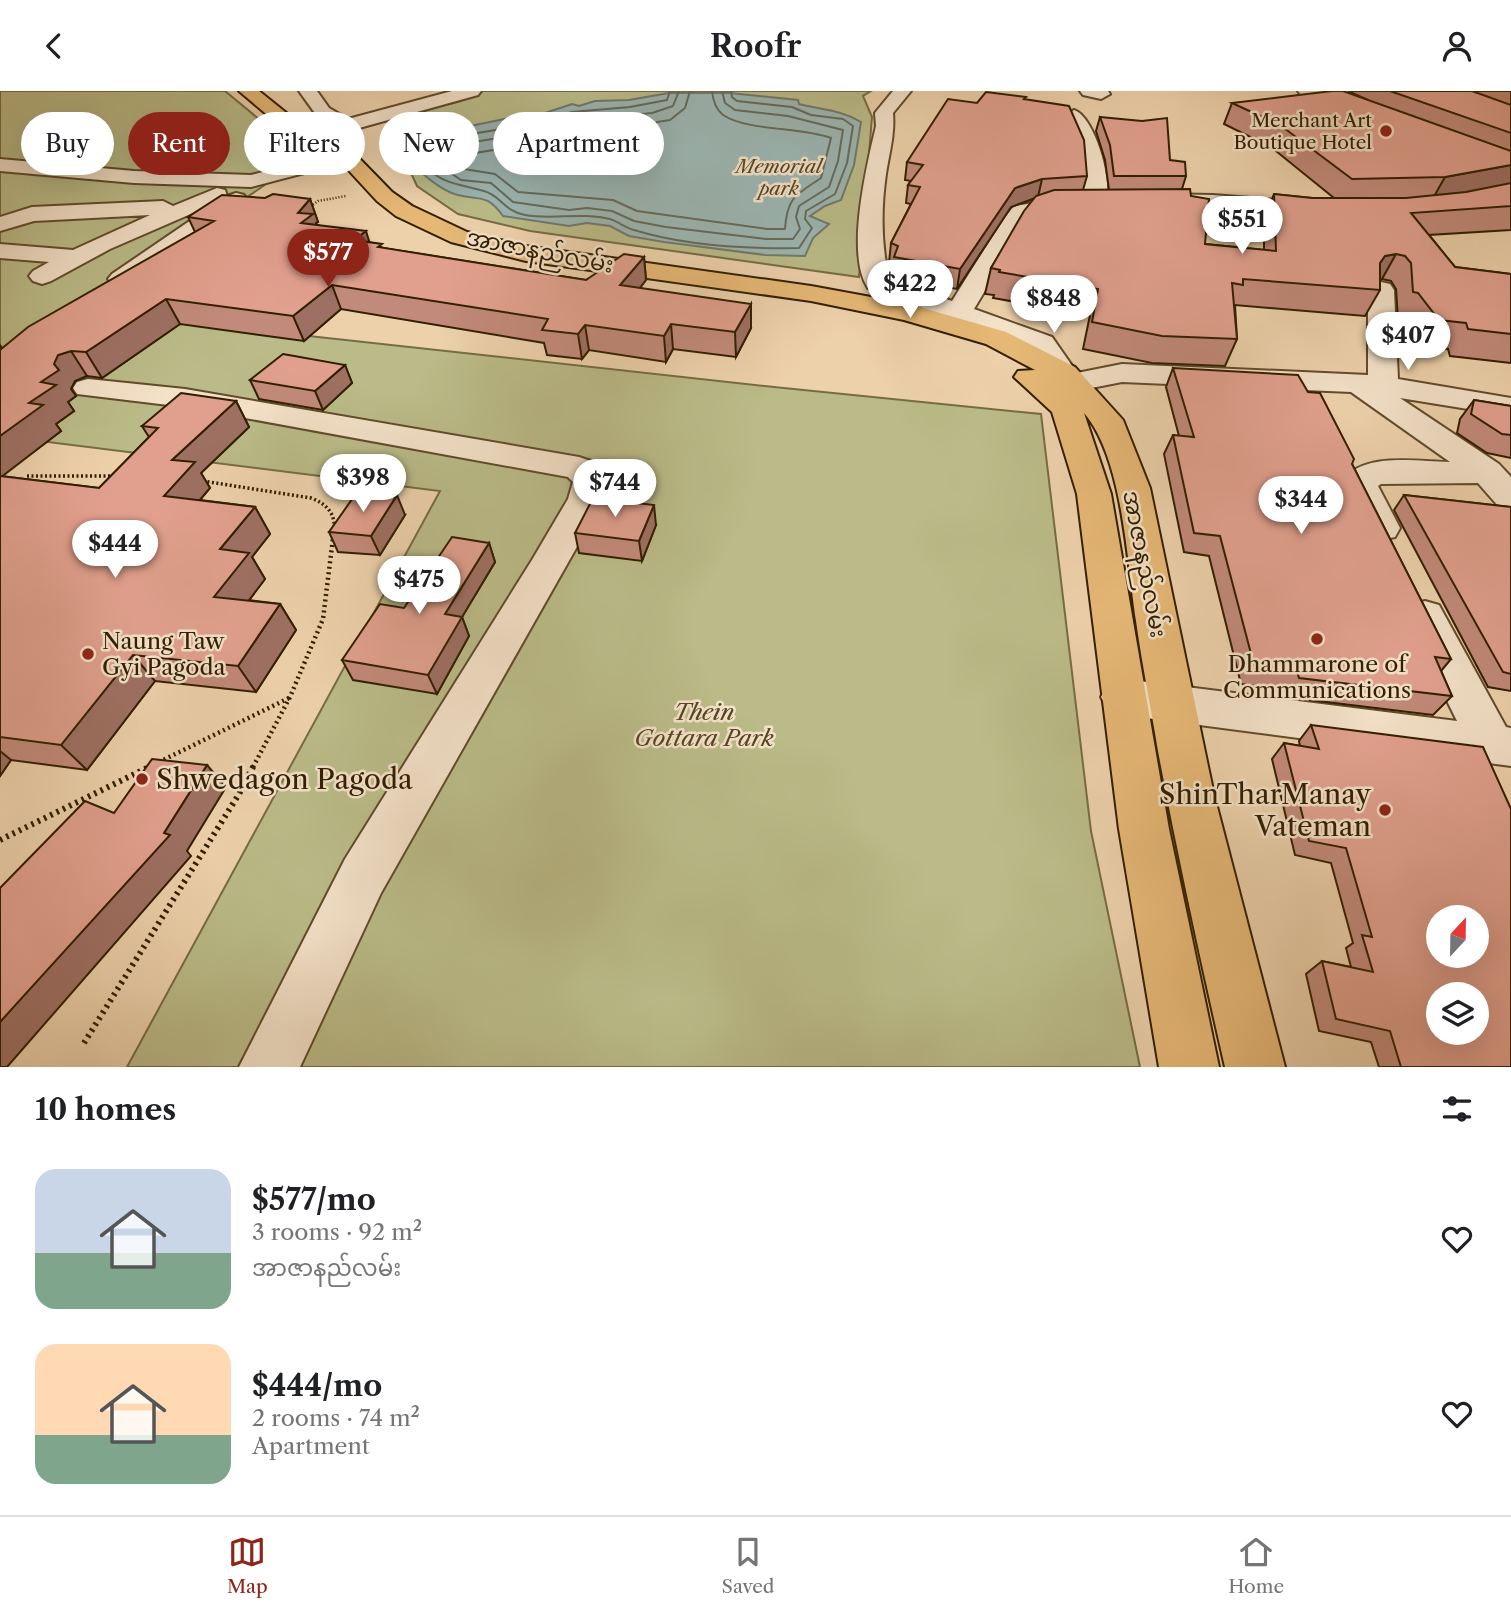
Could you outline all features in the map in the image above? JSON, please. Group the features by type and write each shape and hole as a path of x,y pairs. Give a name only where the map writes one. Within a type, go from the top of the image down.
{"main road":[{"name":"အာဇာနည်လမ်း","path":"248,91 280,112"},
{"name":"အာဇာနည်လမ်း","path":"349,175 374,215 412,227 440,248 487,259 926,317 982,333 1028,352 1068,376 1105,416 1128,475 1144,534 1172,704 1199,840 1255,1067"},
{"name":"အာဇာနည်လမ်း","path":"842,307 971,349 1023,373 1048,390 1066,410 1094,494 1144,829 1189,1067"}],"street":[{"path":"308,91 323,112"},
{"path":"365,123 373,118 472,91"},
{"path":"902,91 884,114 885,126 870,202 870,256 877,283 1042,343 1068,376 1122,373 1371,384 1511,407"},
{"path":"1307,91 1375,120"},
{"path":"364,98 373,118"},
{"path":"1074,116 1090,145 1096,181 1116,201"},
{"path":"0,165 134,177 251,181"},
{"path":"42,276 141,226 265,175"},
{"path":"101,293 246,194 251,187 251,181"},
{"path":"959,312 1013,221 1022,211 1116,201 1213,202 1339,212"},
{"path":"2,225 32,214 183,207"},
{"path":"2,225 141,226"},
{"path":"2,225 102,244"},
{"path":"0,251 75,257"},
{"path":"1371,384 1381,290"},
{"path":"1371,384 1499,485"},
{"path":"88,388 185,398 579,468 591,480 586,499 363,876 270,1067"},
{"path":"1499,485 1374,473 1359,482 1402,569 1501,746"},
{"path":"1123,697 1501,746"}],"path":[{"path":"27,477 119,476"},
{"path":"84,1044 239,794 290,697 323,619 335,524 332,512 321,502 304,497 198,480"},
{"path":"0,840 290,697"}],"green space":[{"name":"Thein Gottara Park","path":"0,91 225,91 250,112 244,112 244,175 279,175 82,311 1041,414 1091,831 1140,1067 127,1067 440,491 0,436"},
{"name":"Memorial park","path":"454,91 871,91 863,96 872,117 859,277 530,231 458,214 417,186 412,175 479,175 479,112 424,112 461,101"}],"water":[{"path":"669,93 730,93 798,100 799,104 838,112 861,122 854,165 841,200 810,216 829,224 813,238 805,256 765,255 629,236 610,226 587,223 569,226 503,216 487,201 453,194 424,175 479,175 479,124 493,121 493,175 664,175 664,112 548,112 572,104 579,106 595,101 629,100"}],"building":[{"path":"1343,91 1511,151 1511,165 1445,177 1352,179 1280,125 1232,103"},
{"path":"1390,91 1472,91 1511,105 1511,133"},
{"path":"986,92 1069,106 1084,140 1087,176 1042,179 1015,188 960,269 894,257 898,246 891,243 920,187 908,185 923,165 907,162 948,99 977,103"},
{"path":"1100,117 1142,121 1167,118 1170,160 1185,162 1186,176 1114,176 1110,145"},
{"path":"1511,183 1511,206 1411,213 1455,267 1511,274 1511,334 1468,329 1466,323 1439,320 1418,293 1413,292 1411,263 1405,256 1396,254 1385,256 1380,263 1380,290 1243,279 1243,285 1232,283 1237,339 1162,336 1092,322 1098,289 999,272 1000,270 991,268 1024,211 1036,196 1054,190 1190,189 1191,196 1209,199 1205,244 1276,251 1274,194 1312,198 1406,198 1466,192"},
{"path":"273,194 310,199 298,213 313,214 301,223 366,231 354,240 382,244 378,247 586,280 624,254 644,257 620,285 751,304 735,332 671,324 664,336 585,325 578,334 542,330 548,319 332,285 293,316 166,299 86,352 71,351 58,355 54,364 59,370 41,382 56,385 29,403 43,405 0,436 0,350 28,327 214,221 188,217 222,195 265,198"},
{"path":"283,354 345,365 315,391 250,380"},
{"path":"1173,368 1298,375 1308,392 1320,393 1354,459 1352,464 1451,659 1435,657 1452,696 1299,678 1297,671 1254,665 1220,536 1194,533 1173,435 1194,437"},
{"name":"Naung Taw Gyi Pagoda","path":"181,393 236,401 172,460 195,462 164,496 255,507 220,549 249,553 214,597 280,604 238,666 133,655 61,745 0,737 0,476 99,488 158,428 142,426"},
{"path":"1474,400 1511,406 1511,435 1502,434 1471,414"},
{"path":"357,492 397,495 371,536 329,532"},
{"path":"1404,495 1511,507 1511,674 1503,672"},
{"path":"593,498 654,505 639,541 575,533"},
{"path":"452,537 489,543 445,614 462,617 428,675 342,660 380,604 404,608"},
{"name":"ShinTharManay Vateman","path":"1311,725 1483,747 1511,809 1511,1067 1401,1067 1390,1031 1336,1019 1322,961 1373,972 1362,935 1372,937 1346,848 1309,841 1284,743 1319,749"},
{"path":"152,759 207,765 164,833 170,835 0,1022 0,888 85,801 114,813"}],"place":[{"name":"Merchant Art Boutique Hotel","path":"1386,131"},
{"name":"Dhammarone of Communications","path":"1317,639"},
{"name":"Naung Taw Gyi Pagoda","path":"88,654"},
{"name":"Shwedagon Pagoda","path":"142,779"},
{"name":"ShinTharManay Vateman","path":"1385,810"}]}
